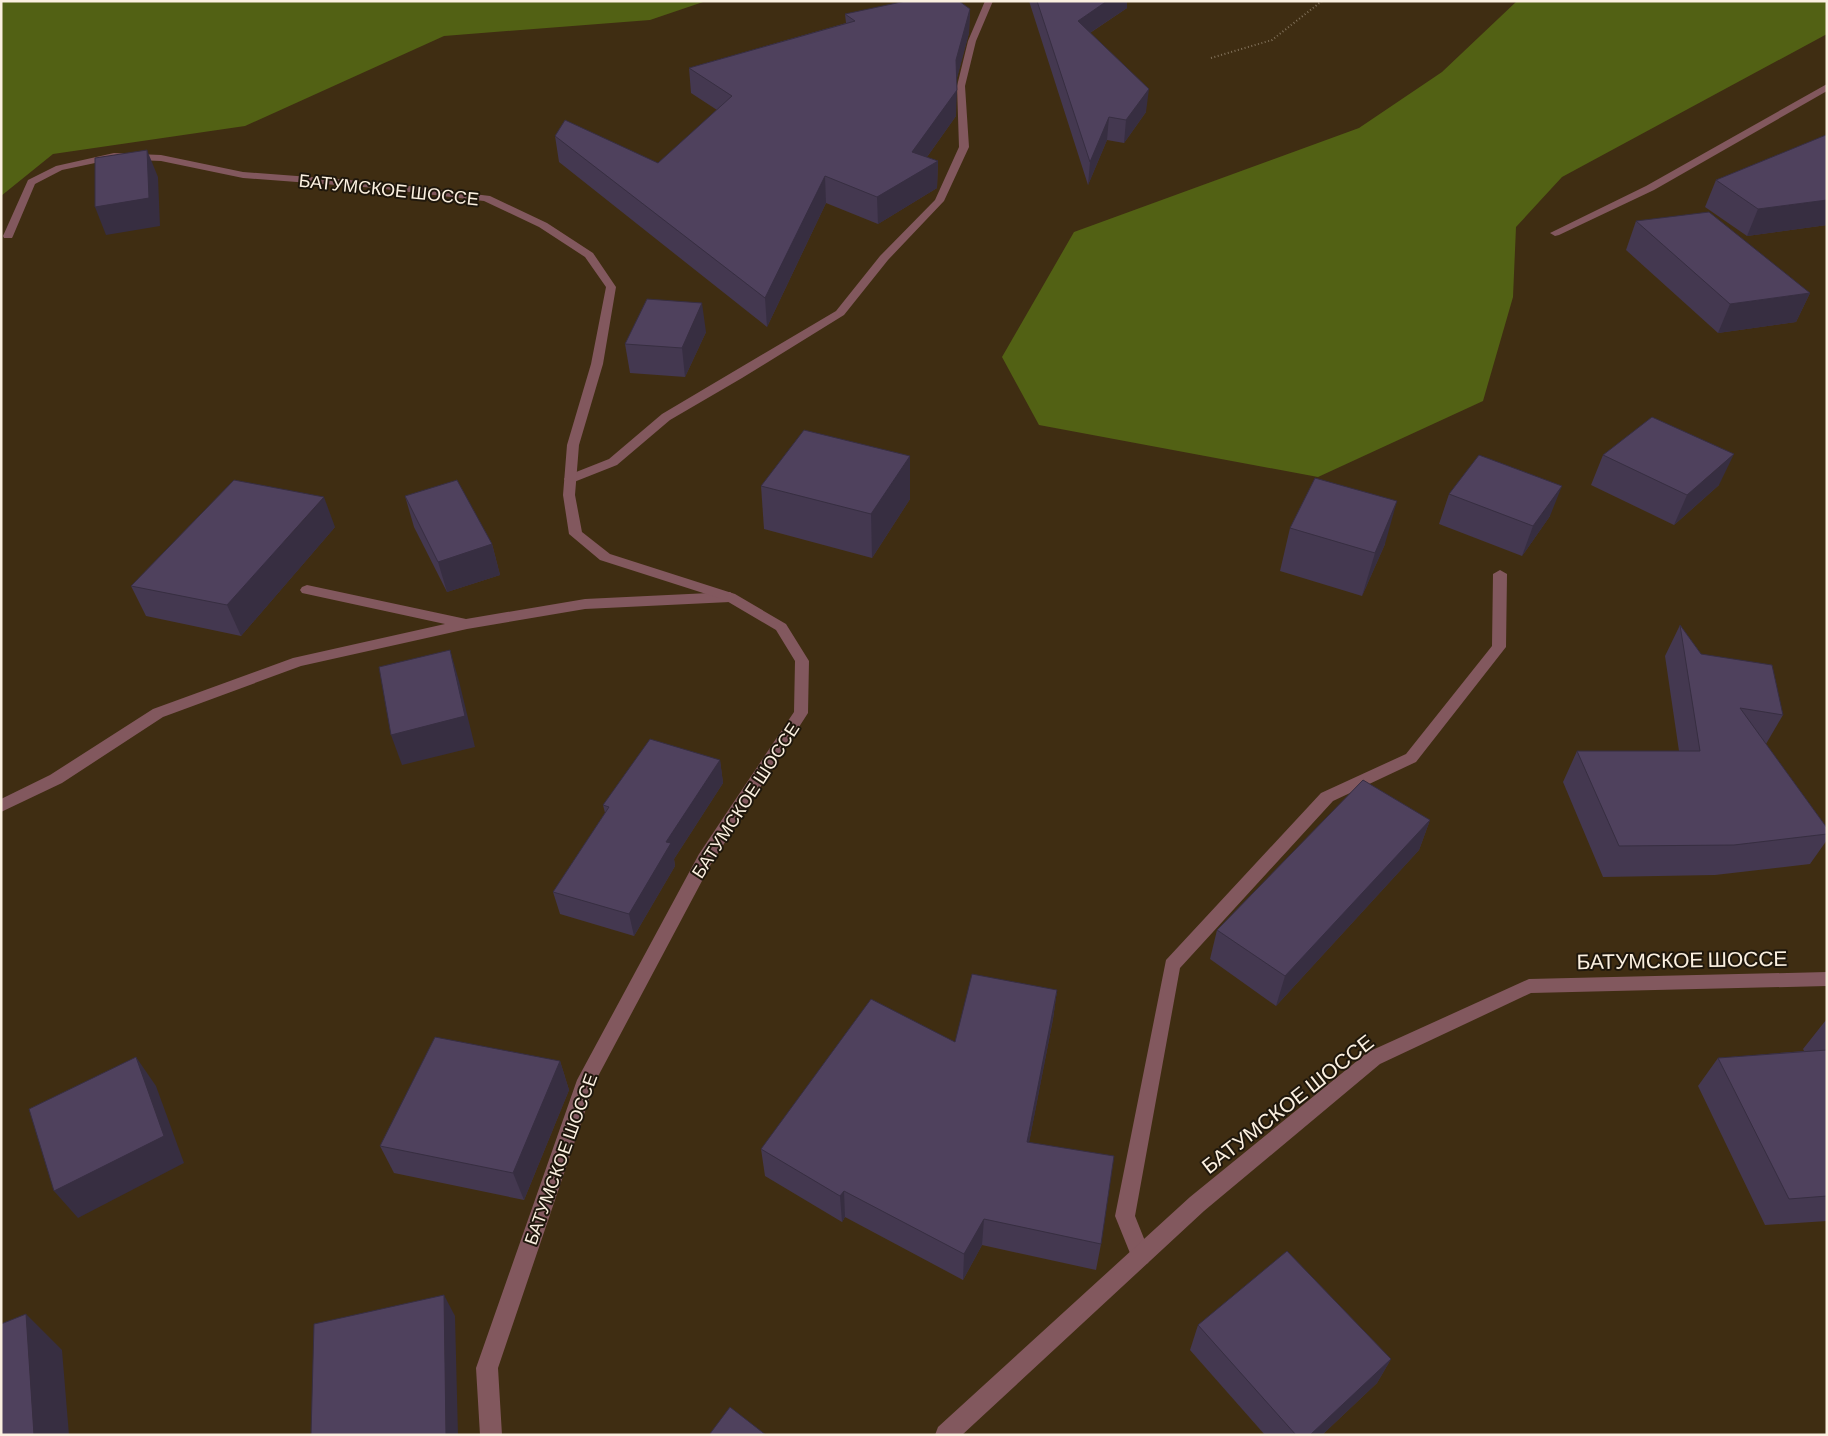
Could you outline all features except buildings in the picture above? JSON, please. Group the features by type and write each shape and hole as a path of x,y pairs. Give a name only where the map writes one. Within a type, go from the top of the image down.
{"street":[{"path":"570,479 613,462 666,417 738,376 840,313 884,258 939,201 964,147 962,86 972,41 989,1"},
{"path":"1555,234 1650,188 1827,87"},
{"name":"БАТУМСКОЕ ШОССЕ","path":"8,236 31,182 59,168 114,156 160,158 243,175 376,185 486,198 543,225 589,255 611,287 597,364 573,445 569,496 576,534 605,557 730,597 781,627 802,661 802,713 705,858 586,1080 487,1368 491,1435"},
{"path":"1141,1256 1125,1216 1172,965 1327,797 1410,758 1499,647 1500,574"},
{"path":"306,590 467,624"},
{"path":"1,806 56,779 158,713 298,662 467,624 585,604 730,597"},
{"name":"БАТУМСКОЕ ШОССЕ","path":"946,1435 1197,1204 1374,1058 1529,986 1827,979"}],"path":[{"path":"1211,58 1272,40 1322,1"}],"green space":[{"path":"1,1 706,1 650,20 444,36 245,126 53,154 1,196"},
{"path":"1517,1 1827,1 1827,34 1562,177 1516,227 1513,297 1483,401 1318,477 1039,425 1002,357 1074,232 1359,128 1442,72"}]}
